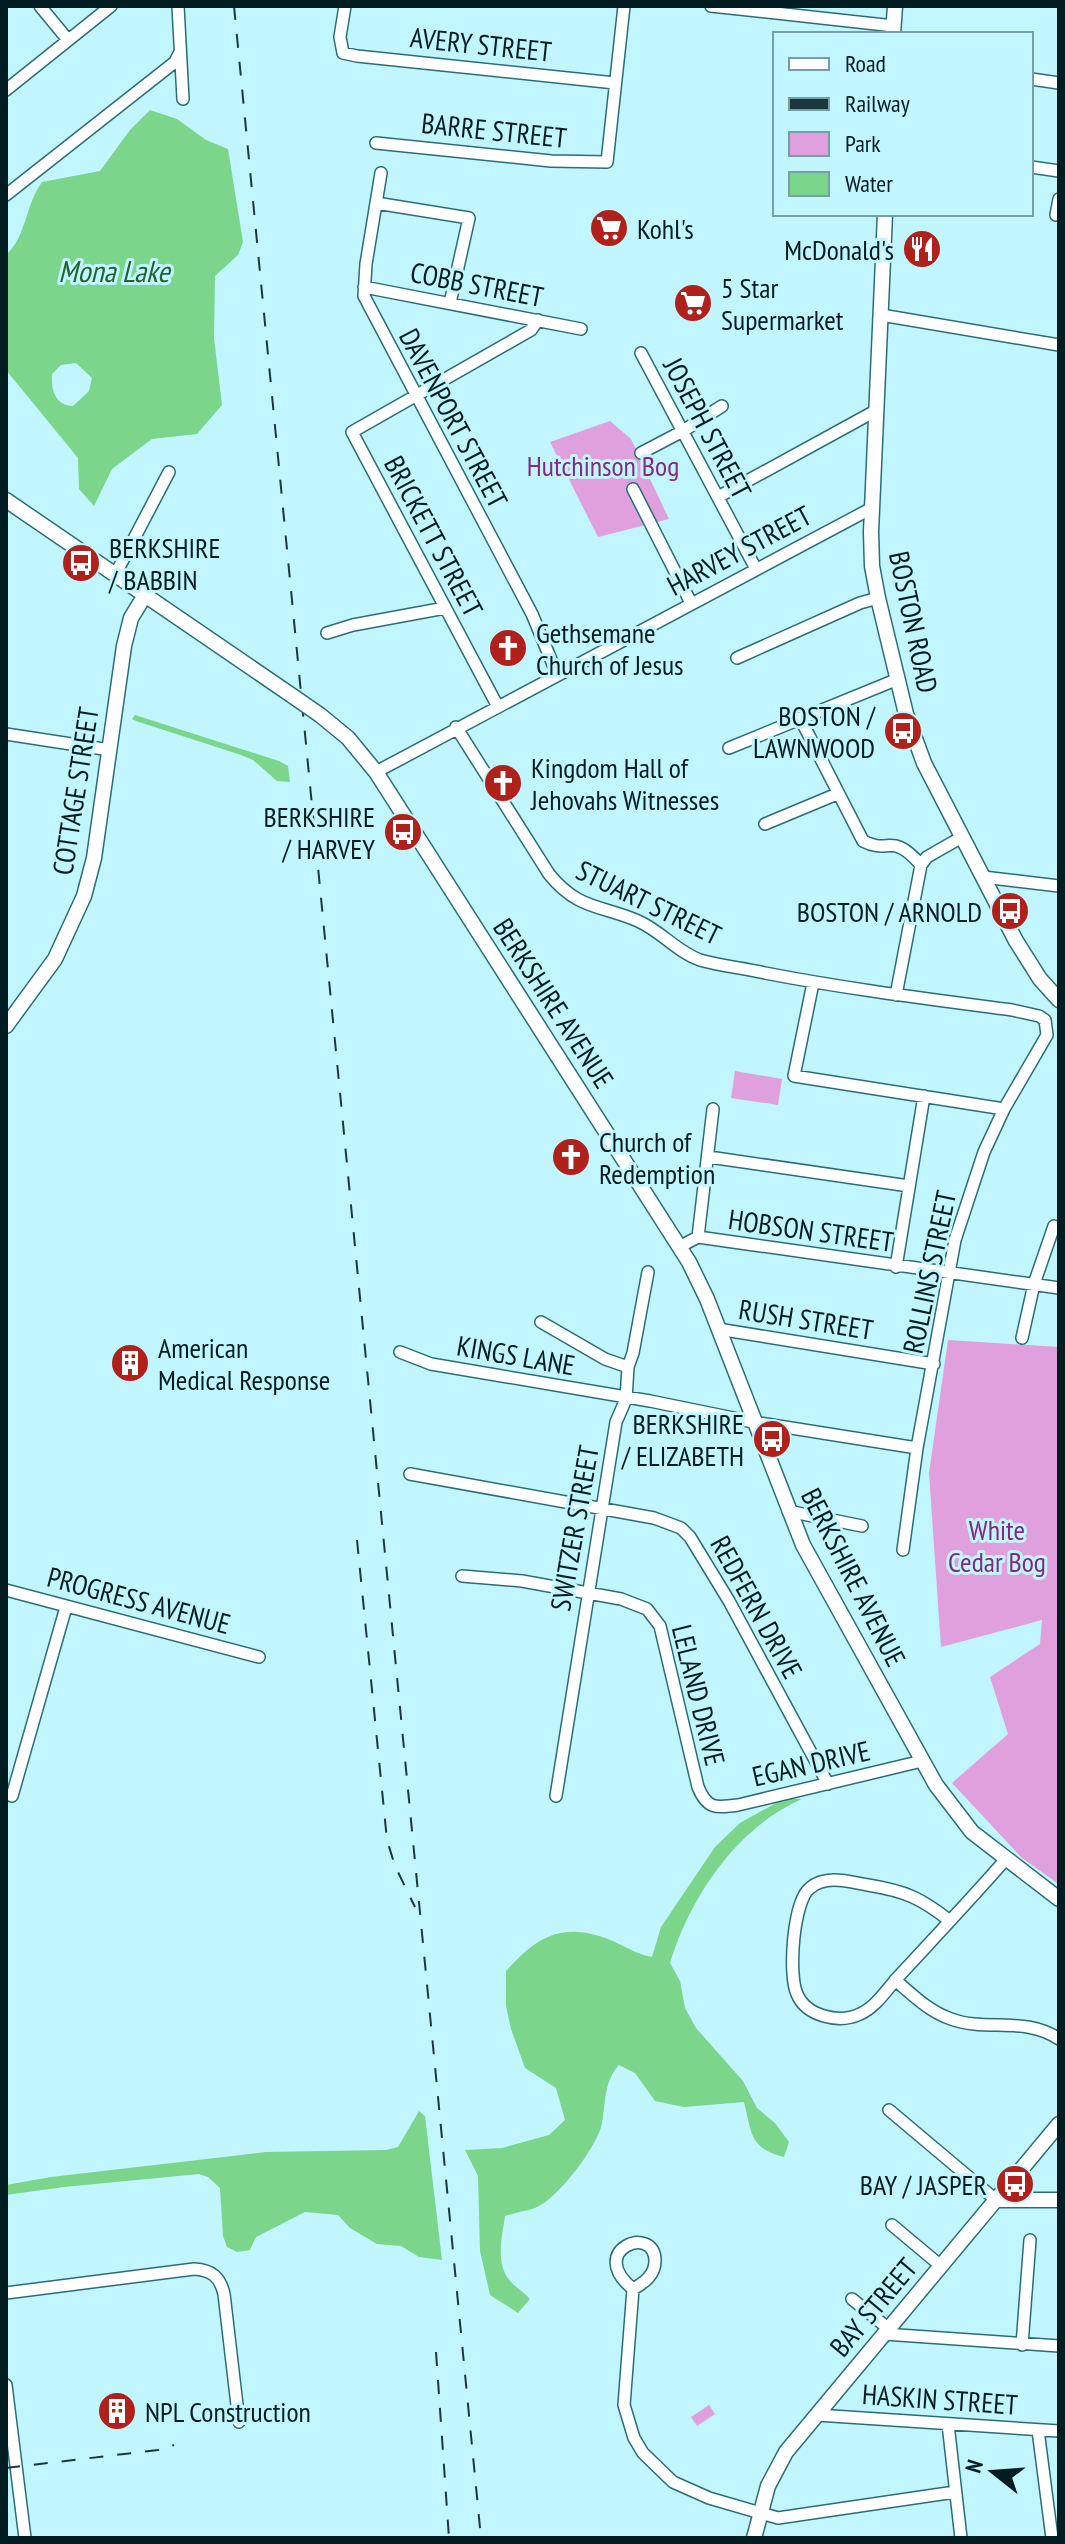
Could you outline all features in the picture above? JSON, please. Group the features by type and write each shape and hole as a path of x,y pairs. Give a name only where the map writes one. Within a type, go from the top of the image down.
{"main road":[{"path":"894,30 895,6"},
{"name":"BOSTON ROAD","path":"885,216 872,508 872,566 878,598 906,714 924,763 1026,958 1059,1000"},
{"name":"BERKSHIRE AVENUE","path":"6,500 320,715 348,738 376,772 679,1247 701,1288 803,1545 922,1761 959,1818 978,1838 1059,1899"},
{"name":"COTTAGE STREET","path":"6,1026 55,959 79,912 94,858 127,630 145,595"},
{"name":"BAY STREET","path":"754,2538 774,2470 1059,2124"},
{"path":"996,2200 1059,2200"}],"street":[{"path":"40,6 68,40"},
{"path":"6,90 111,6"},
{"path":"178,6 183,99"},
{"name":"AVERY STREET","path":"345,6 340,37 343,53 615,83"},
{"path":"615,83 624,6"},
{"path":"711,6 894,30"},
{"path":"6,195 175,62 180,52"},
{"path":"1033,79 1059,83"},
{"name":"BARRE STREET","path":"376,143 551,161 607,162 615,83"},
{"path":"1033,167 1059,171"},
{"name":"DAVENPORT STREET","path":"381,173 364,296 532,614 557,674"},
{"path":"1056,215 1059,199"},
{"path":"376,203 469,218 450,303"},
{"name":"COBB STREET","path":"364,287 581,329"},
{"path":"881,315 1059,345"},
{"path":"415,395 531,330 538,320"},
{"name":"JOSEPH STREET","path":"641,353 756,569"},
{"name":"BRICKETT STREET","path":"415,395 352,432 497,705"},
{"path":"641,453 722,406"},
{"path":"718,497 877,410"},
{"path":"115,575 169,472"},
{"path":"633,489 691,603"},
{"name":"HARVEY STREET","path":"376,772 872,508"},
{"path":"737,658 860,603 878,598"},
{"path":"327,633 353,625 445,608"},
{"path":"729,748 898,679"},
{"path":"800,718 863,841 872,846 899,845 921,865"},
{"name":"STUART STREET","path":"456,727 549,874 571,896 647,926 696,959 813,983 1012,1010 1045,1020"},
{"path":"6,734 110,750"},
{"path":"765,824 837,794"},
{"path":"896,995 921,865 927,857 962,837"},
{"path":"983,877 1059,886"},
{"path":"813,983 794,1076 1004,1109"},
{"name":"ROLLINS STREET","path":"903,1550 917,1448 955,1240 968,1197 1004,1109 1047,1035 1045,1020"},
{"path":"896,1267 924,1096"},
{"path":"679,1247 698,1237 713,1109"},
{"path":"709,1157 909,1186"},
{"path":"1022,1338 1034,1284 1054,1226"},
{"name":"HOBSON STREET","path":"698,1237 1059,1288"},
{"name":"SWITZER STREET","path":"556,1796 616,1422 626,1399 628,1367 648,1272"},
{"path":"541,1322 605,1359 628,1367"},
{"name":"RUSH STREET","path":"718,1329 934,1364"},
{"name":"KINGS LANE","path":"400,1352 431,1364 917,1448"},
{"name":"REDFERN DRIVE","path":"410,1474 664,1521 681,1528 722,1588 828,1784"},
{"path":"788,1511 862,1526"},
{"path":"462,1576 522,1581 587,1592"},
{"name":"PROGRESS AVENUE","path":"6,1590 259,1657"},
{"name":"LELAND DRIVE","path":"587,1592 635,1603 654,1616 664,1639 698,1787 703,1800 710,1805"},
{"path":"12,1796 66,1607"},
{"name":"EGAN DRIVE","path":"710,1805 738,1805 922,1761"},
{"path":"950,1921 922,1899 901,1890 836,1880 822,1881 810,1888 798,1908 793,1965 794,1987 801,2002 823,2016 841,2019 852,2017 872,2006 895,1980 950,1921 1006,1859"},
{"path":"895,1980 924,2005 953,2020 1031,2026 1059,2039"},
{"path":"889,2110 996,2200"},
{"path":"892,2225 941,2266"},
{"path":"1022,2345 1030,2240"},
{"path":"6,2293 194,2269 211,2273 221,2282 224,2294 239,2422"},
{"path":"633,2289 624,2405 634,2438 658,2470 673,2482 778,2518 955,2492"},
{"path":"852,2299 886,2332 1059,2346"},
{"path":"6,2385 25,2538"},
{"name":"HASKIN STREET","path":"817,2415 1059,2431"},
{"path":"948,2424 961,2538"},
{"path":"1038,2430 1052,2538"}],"green space":[{"name":"Hutchinson Bog","path":"610,421 631,439 669,519 598,537 550,442"},
{"path":"735,1071 782,1079 778,1105 731,1098"},
{"name":"White Cedar Bog","path":"948,1340 1059,1347 1057,1883 1021,1857 952,1783 1008,1734 990,1677 1040,1644 1042,1620 941,1647 929,1473"},
{"path":"709,2405 715,2414 697,2426 691,2417"}],"water":[{"name":"Mona Lake","path":"150,110 177,119 206,140 228,149 243,242 238,255 215,276 214,338 222,405 197,434 152,439 112,469 94,506 79,489 78,458 6,370 6,255 18,239 42,182 100,171 130,130","holes":["76,363 92,378 89,391 73,406 62,403 55,396 52,374 61,365"]},
{"path":"135,715 279,761 288,766 290,782 277,781 253,760 136,721 132,719"},
{"path":"783,1799 802,1799 778,1811 757,1827 719,1867 690,1913 670,1963 680,1981 685,2008 696,2028 743,2081 757,2108 775,2123 789,2142 784,2157 758,2144 751,2131 744,2102 684,2107 655,2101 635,2073 619,2065 608,2085 599,2133 575,2171 544,2203 505,2216 502,2266 510,2281 530,2299 518,2313 490,2295 480,2251 478,2176 465,2150 502,2148 549,2135 565,2120 556,2088 525,2068 506,2006 506,1971 539,1942 562,1933 589,1933 652,1957 661,1927 715,1847 740,1823"},
{"path":"419,2111 425,2116 442,2260 419,2257 401,2246 377,2244 350,2228 338,2215 305,2212 256,2237 250,2250 237,2252 227,2247 223,2236 220,2188 208,2177 199,2174 6,2195 6,2185 51,2177 266,2152 386,2150 398,2147"}],"railway":[{"path":"234,6 481,2538"},
{"path":"357,1540 387,1840 395,1866 415,1907"},
{"path":"436,2352 449,2538"},
{"path":"6,2468 158,2450 174,2445"}],"place":[{"name":"Kohl's","path":"609,228"},
{"name":"McDonald's","path":"922,249"},
{"name":"5 Star Supermarket","path":"693,303"},
{"name":"BERKSHIRE / BABBIN","path":"81,563"},
{"name":"Gethsemane Church of Jesus","path":"508,648"},
{"name":"BOSTON / LAWNWOOD","path":"903,731"},
{"name":"Kingdom Hall of Jehovahs Witnesses","path":"503,783"},
{"name":"BERKSHIRE / HARVEY","path":"403,832"},
{"name":"BOSTON / ARNOLD","path":"1010,911"},
{"name":"Church of Redemption","path":"571,1157"},
{"name":"American Medical Response","path":"130,1363"},
{"name":"BERKSHIRE / ELIZABETH","path":"772,1439"},
{"name":"BAY / JASPER","path":"1015,2184"},
{"name":"NPL Construction","path":"117,2411"}]}
